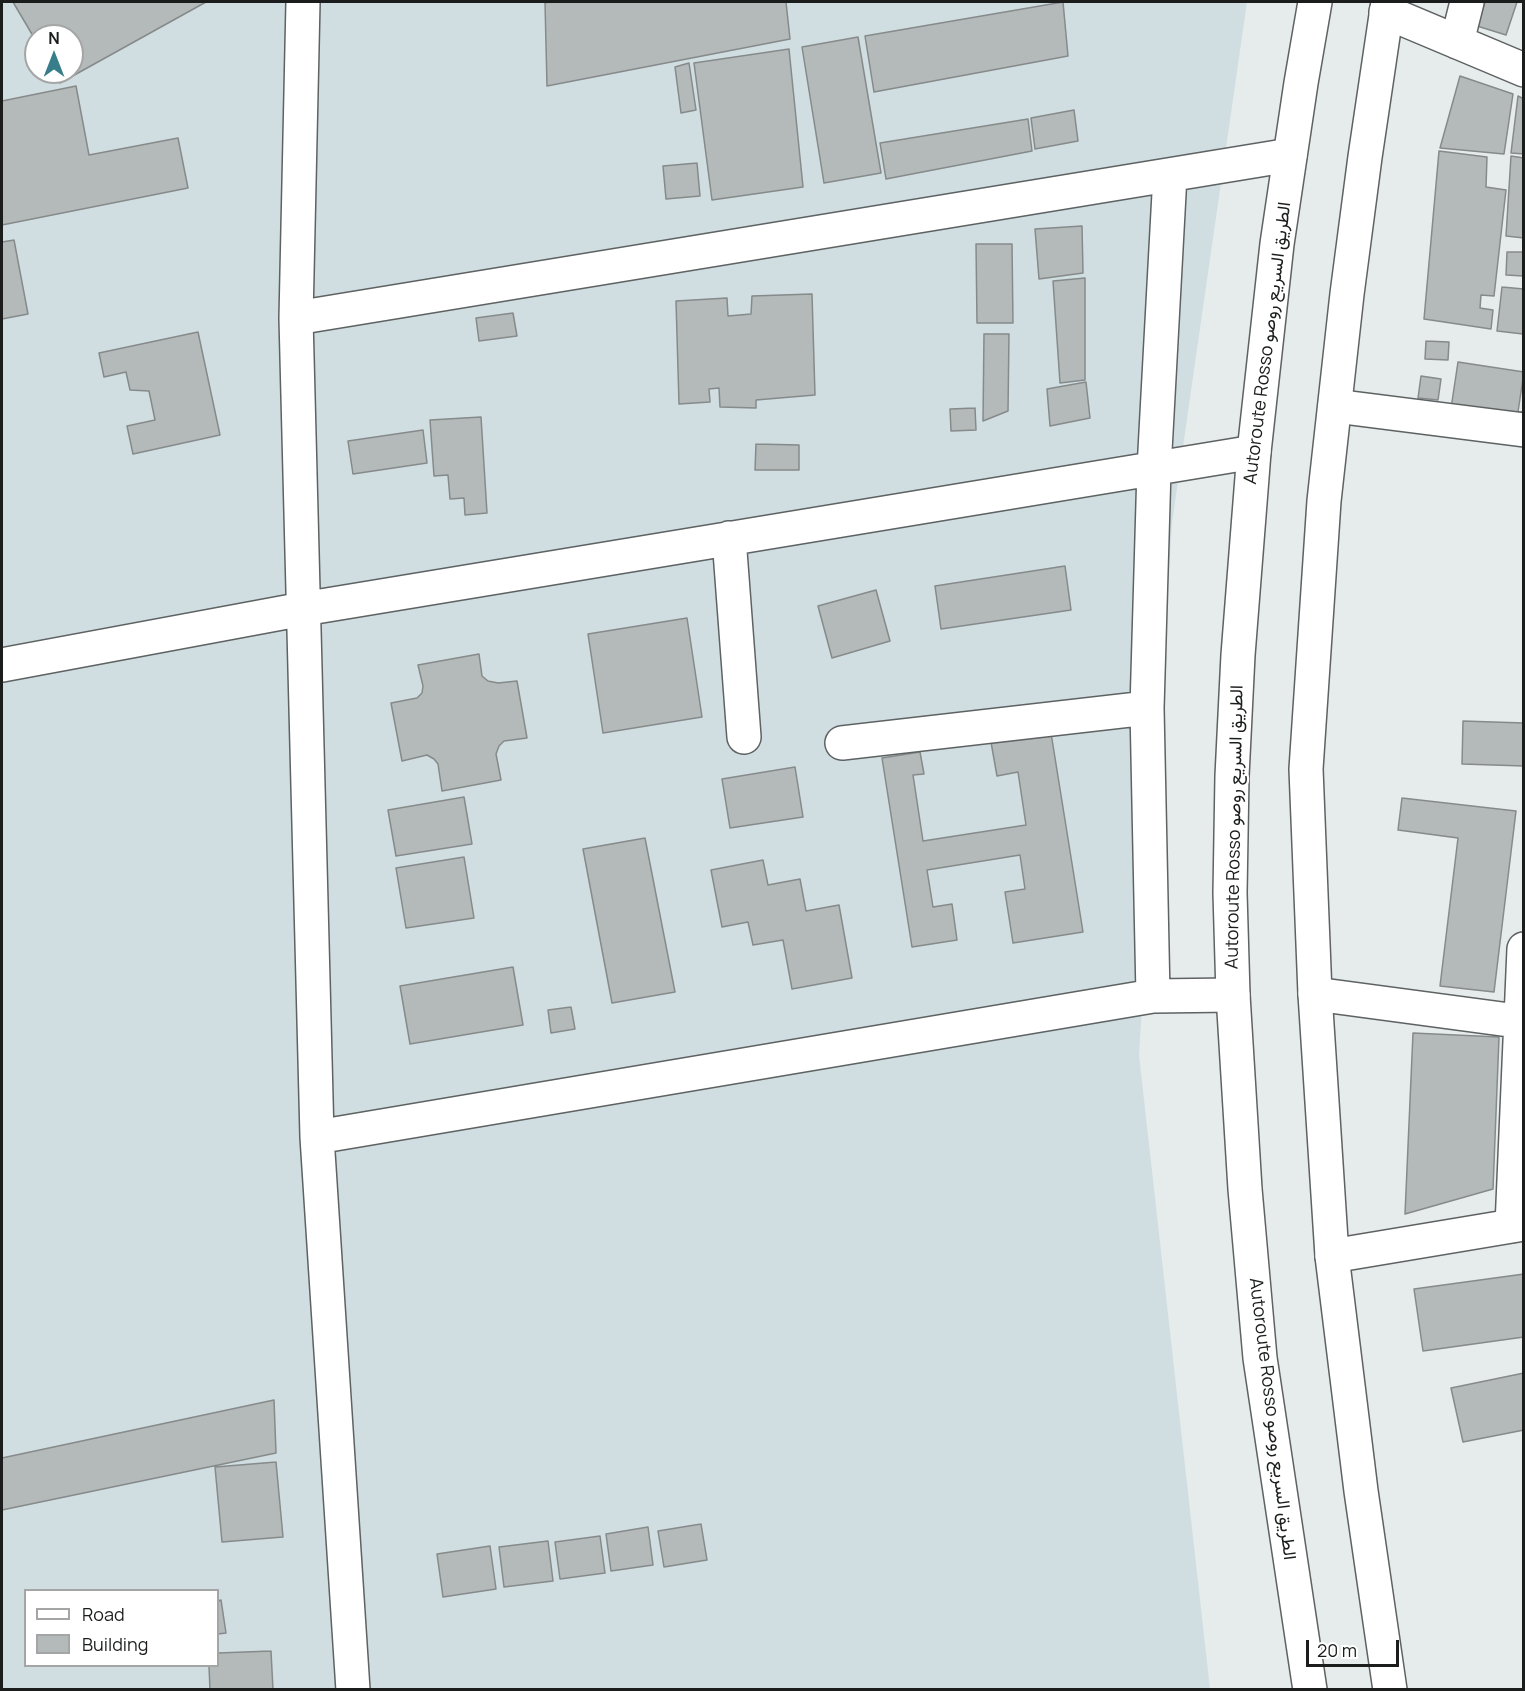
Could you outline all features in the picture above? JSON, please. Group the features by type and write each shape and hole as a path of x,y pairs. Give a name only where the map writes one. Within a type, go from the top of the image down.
{"main road":[{"path":"303,2 296,318 317,1137 353,1689"},
{"name":"Autoroute Rosso الطريق السريع روصو","path":"1310,1689 1260,1358 1245,1189 1233,995 1230,893 1232,776 1238,656 1254,452 1277,244 1316,2"},
{"path":"1457,42 1467,2"},
{"path":"1390,1689 1361,1491 1332,1256 1315,994 1306,769 1324,501 1347,294 1387,7 1457,42 1524,70"},
{"path":"296,318 1290,155"},
{"path":"1153,996 1147,708 1154,469 1170,174"},
{"path":"1335,406 1524,430"},
{"path":"2,665 303,609 1254,452"},
{"path":"729,538 744,737"},
{"path":"842,743 1147,708"},
{"path":"1332,1256 1518,1225 1524,949"},
{"path":"1315,994 1521,1021"},
{"path":"317,1137 1153,996 1233,995"}],"shaded area":[{"path":"2,2 1247,2 1172,523 1139,1055 1210,1689 2,1690"}],"building":[{"path":"13,2 206,2 84,70 84,24 26,24"},
{"path":"786,2 790,39 547,86 545,3"},
{"path":"1063,2 1068,56 874,92 865,36"},
{"path":"1485,2 1517,2 1506,35 1477,26"},
{"path":"858,37 881,173 824,183 802,47"},
{"path":"789,49 803,187 712,200 694,63"},
{"path":"689,63 696,110 681,113 675,67"},
{"path":"1460,76 1513,94 1504,154 1440,148"},
{"path":"76,86 89,155 178,138 188,188 2,225 2,101"},
{"path":"1518,96 1524,99 1524,154 1511,153"},
{"path":"1074,110 1078,141 1035,149 1031,118"},
{"path":"1028,119 1032,151 886,179 880,143"},
{"path":"1439,151 1487,157 1486,187 1506,190 1494,296 1481,295 1480,308 1493,310 1491,329 1424,319"},
{"path":"1511,156 1524,158 1524,238 1506,236"},
{"path":"697,163 700,196 666,199 663,166"},
{"path":"1082,226 1083,273 1039,279 1035,229"},
{"path":"14,240 28,314 2,319 2,242"},
{"path":"976,244 1012,244 1013,323 977,323"},
{"path":"1507,252 1524,252 1523,276 1506,275"},
{"path":"1085,278 1085,380 1060,383 1053,281"},
{"path":"1502,287 1524,289 1523,334 1497,331"},
{"path":"812,294 815,395 756,400 756,408 720,407 719,388 709,389 710,402 679,404 676,301 727,298 728,316 751,314 752,296"},
{"path":"513,313 517,336 479,341 476,318"},
{"path":"198,332 220,435 133,454 127,426 155,420 149,391 130,390 126,372 104,377 99,353"},
{"path":"984,334 1009,334 1008,411 983,421"},
{"path":"1426,341 1449,342 1448,360 1425,359"},
{"path":"1458,362 1524,372 1518,412 1524,412 1524,423 1450,415"},
{"path":"1421,376 1441,379 1438,400 1418,398"},
{"path":"1086,382 1090,418 1050,426 1047,389"},
{"path":"975,408 976,430 951,431 950,409"},
{"path":"481,417 487,513 465,515 464,498 450,499 448,475 434,476 430,420"},
{"path":"423,430 427,463 353,474 348,441"},
{"path":"756,444 799,445 799,470 755,470"},
{"path":"1065,566 1071,610 941,629 935,586"},
{"path":"876,590 890,641 832,658 818,606"},
{"path":"687,618 702,717 603,733 588,634"},
{"path":"479,654 482,676 488,681 498,683 517,681 527,738 504,741 499,746 496,754 501,780 442,791 438,764 434,759 427,755 402,761 391,703 417,698 422,693 423,686 418,665"},
{"path":"1463,721 1524,723 1524,766 1462,764"},
{"path":"1051,733 1083,932 1013,943 1005,892 1025,889 1020,855 927,870 933,907 952,904 957,940 912,947 882,758 920,752 924,774 913,775 923,841 1026,825 1018,772 997,776 991,742"},
{"path":"795,767 803,817 730,828 722,779"},
{"path":"464,797 472,844 396,856 388,810"},
{"path":"1402,798 1516,811 1494,992 1440,986 1458,838 1398,830"},
{"path":"645,838 675,992 612,1003 583,849"},
{"path":"464,857 474,918 406,928 396,868"},
{"path":"763,860 768,885 800,879 806,911 839,905 852,978 792,989 783,940 753,945 748,922 722,927 711,870"},
{"path":"513,967 523,1025 410,1044 400,986"},
{"path":"571,1007 575,1029 551,1033 548,1010"},
{"path":"1413,1033 1499,1037 1493,1189 1405,1214"},
{"path":"1524,1274 1524,1337 1423,1351 1414,1289"},
{"path":"1524,1373 1524,1430 1463,1442 1451,1388"},
{"path":"274,1400 276,1453 2,1510 2,1458"},
{"path":"276,1462 283,1537 222,1542 215,1467"},
{"path":"701,1524 707,1560 664,1567 658,1531"},
{"path":"648,1527 653,1565 611,1571 606,1534"},
{"path":"600,1536 605,1573 560,1579 555,1542"},
{"path":"548,1541 553,1581 504,1587 499,1547"},
{"path":"490,1546 496,1589 443,1597 437,1554"},
{"path":"221,1600 226,1633 219,1634 219,1601"},
{"path":"271,1651 273,1690 210,1690 209,1667 219,1667 219,1653"}]}
